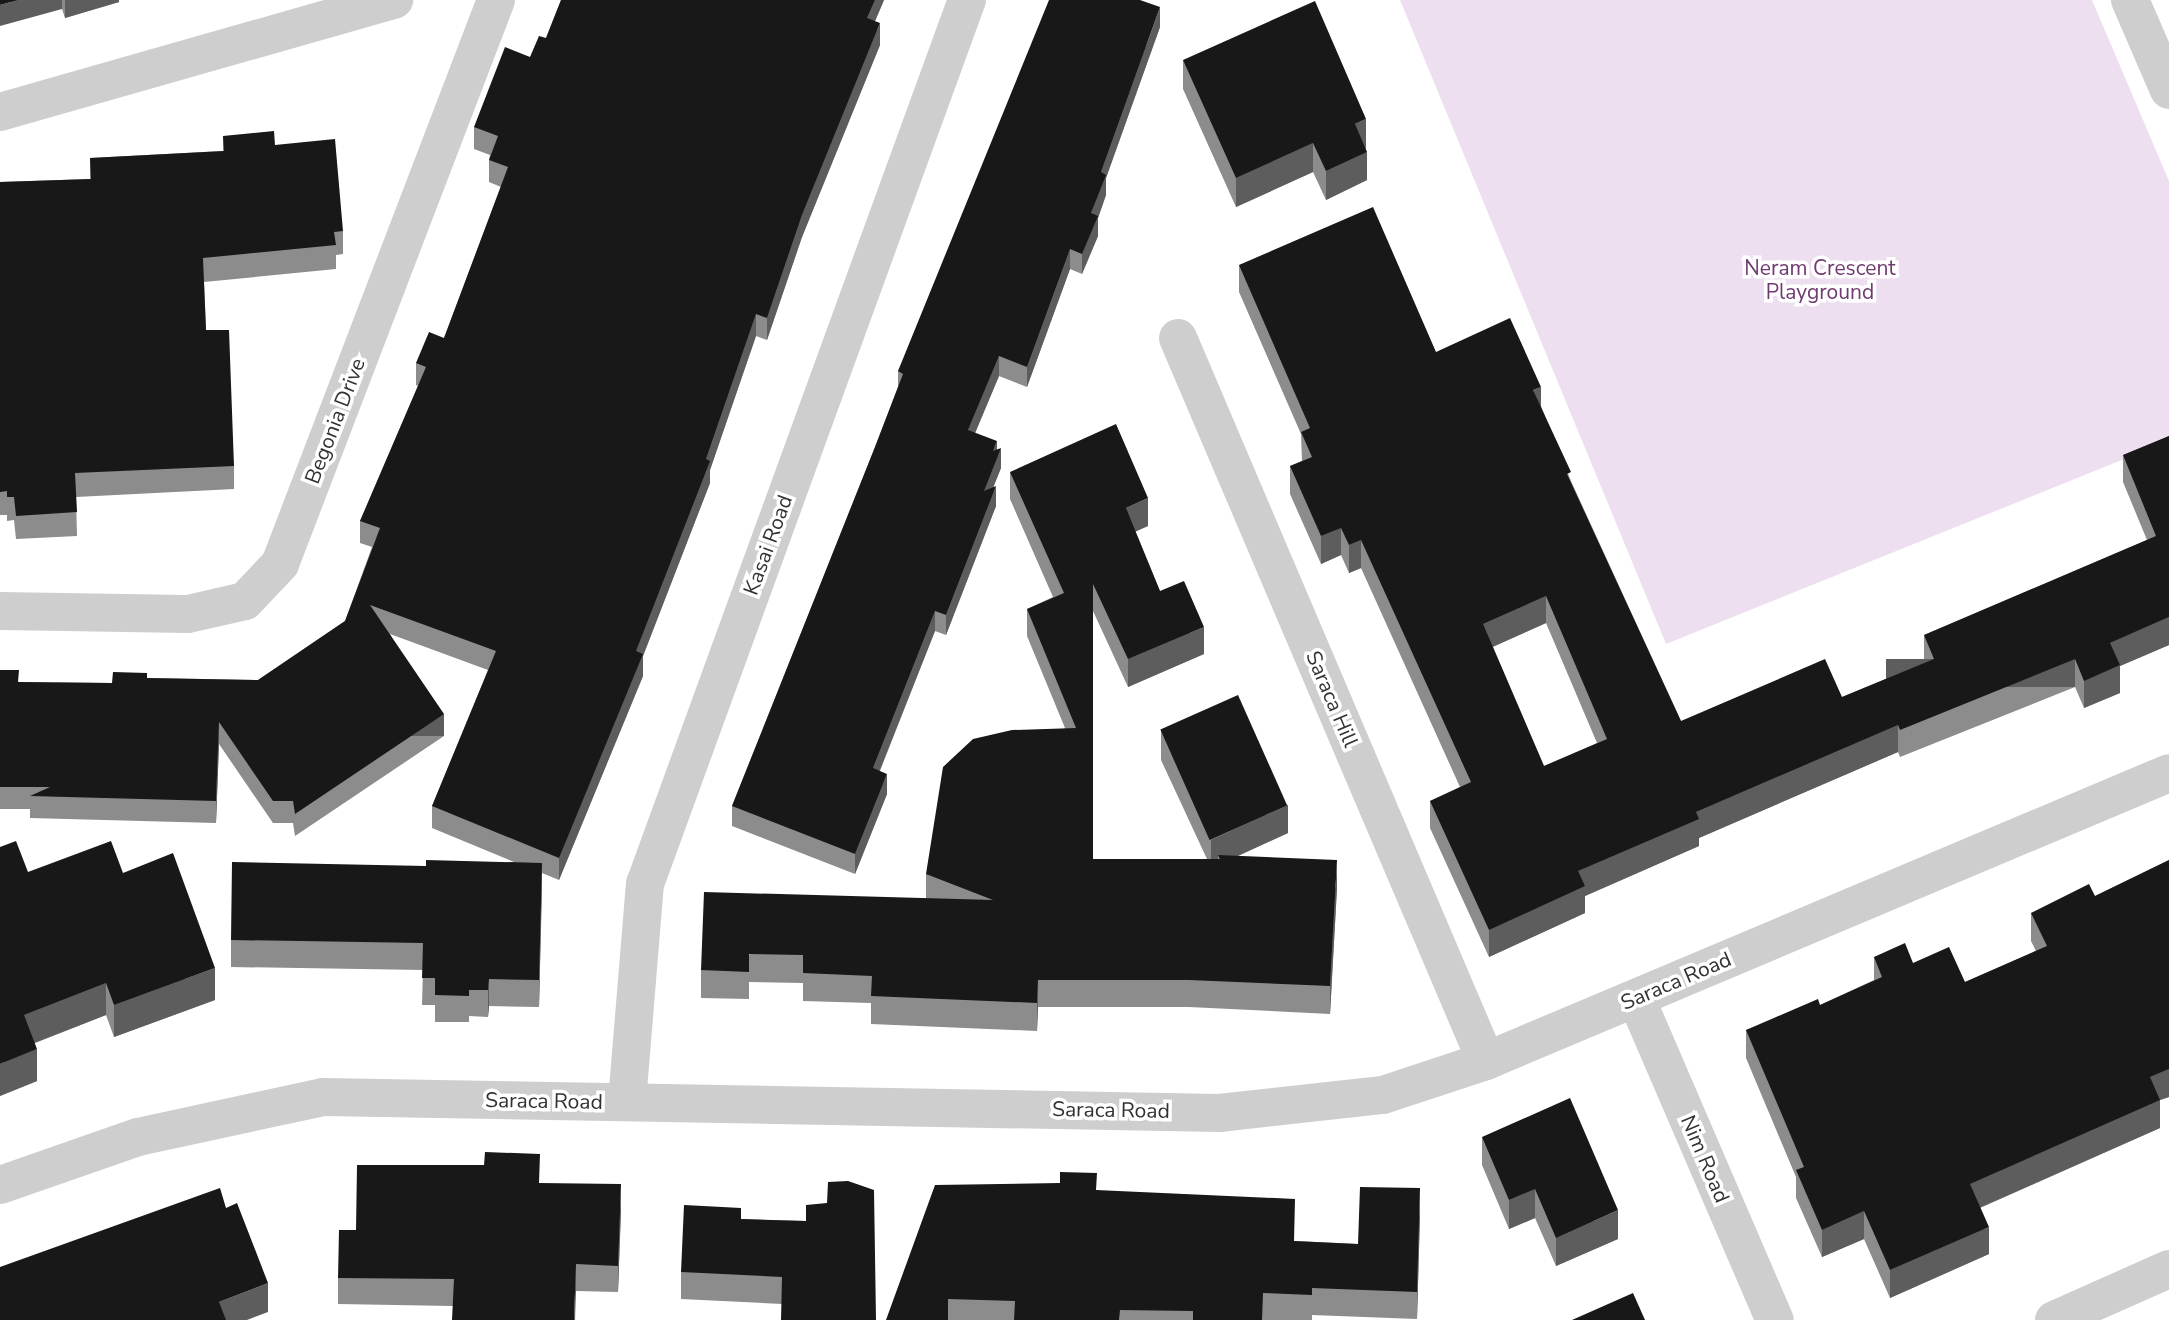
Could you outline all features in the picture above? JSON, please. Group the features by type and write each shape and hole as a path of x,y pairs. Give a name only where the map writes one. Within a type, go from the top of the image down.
{"street":[{"path":"0,112 394,0"},
{"name":"Begonia Drive","path":"0,611 188,614 245,601 280,564 496,0"},
{"name":"Kasai Road","path":"627,1102 645,884 967,0"},
{"path":"2130,0 2169,90"},
{"name":"Saraca Hill","path":"1178,338 1486,1061"},
{"name":"Saraca Road","path":"0,1185 138,1137 323,1097 1219,1113 1383,1095 1486,1061 2169,773"},
{"name":"Nim Road","path":"1636,998 1775,1320"},
{"path":"2054,1320 2169,1269"}],"green space":[{"name":"Neram Crescent Playground","path":"1400,0 2092,0 2169,181 2169,441 1666,644"}],"building":[{"path":"0,0 18,0 0,5"},
{"path":"561,0 875,0 867,18 880,23 802,215 767,318 756,314 706,459 710,461 636,651 643,654 559,858 432,806 496,651 370,605 444,714 295,814 293,801 273,801 219,722 216,801 30,796 50,787 0,787 0,670 19,670 18,682 112,683 113,672 147,673 147,678 258,680 345,621 380,528 360,521 426,367 416,363 429,332 444,338 508,167 489,160 498,136 474,127 505,47 530,57 539,36 546,38"},
{"path":"1049,0 1140,0 1160,7 1101,172 1106,175 1091,213 1098,216 1082,254 1070,249 1027,367 999,356 968,430 997,441 993,451 1001,448 984,491 996,486 946,615 935,611 873,768 887,774 855,854 732,806 903,374 898,371"},
{"path":"1315,1 1366,119 1355,124 1367,152 1326,171 1313,143 1236,178 1183,60"},
{"path":"274,131 275,145 335,139 343,231 334,232 336,245 203,258 206,330 229,330 234,466 75,473 77,512 16,516 14,497 7,497 7,491 0,492 0,182 91,179 90,158 224,151 223,136"},
{"path":"1373,207 1436,352 1510,318 1541,387 1533,390 1571,472 1567,474 1681,721 1825,659 1842,697 1934,659 1924,635 2156,536 2123,455 2169,436 2169,617 2110,643 2120,665 2084,681 2075,659 1900,730 1898,725 1696,812 1699,819 1578,871 1585,886 1489,930 1430,801 1471,782 1361,540 1349,545 1341,528 1321,536 1290,466 1312,457 1301,432 1310,428 1239,265","holes":["1546,596 1607,739 1544,766 1483,624"]},
{"path":"1116,424 1148,498 1126,508 1160,591 1184,581 1204,627 1128,659 1093,584 1093,859 1220,859 1218,855 1337,860 1330,986 1189,980 1038,980 1037,1003 871,996 872,976 803,973 803,955 749,954 749,972 701,970 704,892 993,900 926,874 943,767 973,739 1012,730 1076,728 1027,609 1064,593 1010,472"},
{"path":"1238,695 1287,806 1210,840 1160,730"},
{"path":"16,841 28,872 111,841 123,873 173,853 215,968 114,1005 106,983 24,1015 37,1049 0,1064 0,847"},
{"path":"426,860 542,863 539,980 489,979 488,990 469,990 469,996 435,995 435,978 422,978 423,943 231,940 232,862 426,866"},
{"path":"2169,860 2169,1069 2150,1077 2160,1100 1970,1184 1989,1227 1890,1270 1864,1211 1822,1230 1796,1170 1804,1167 1746,1030 1818,999 1820,1005 1882,977 1874,957 1905,943 1913,963 1949,947 1965,982 2047,946 2031,913 2089,884 2095,896"},
{"path":"1570,1098 1618,1210 1556,1238 1535,1189 1509,1200 1482,1137"},
{"path":"485,1152 540,1154 539,1183 621,1184 618,1266 576,1264 574,1320 452,1320 454,1279 338,1278 339,1230 356,1230 357,1165 484,1165"},
{"path":"1060,1172 1097,1173 1096,1190 1295,1199 1294,1241 1358,1244 1360,1187 1420,1188 1417,1292 1312,1288 1312,1295 1263,1293 1262,1320 1193,1320 1193,1311 1120,1310 1119,1320 1014,1320 1015,1301 948,1299 948,1320 886,1320 935,1185 1060,1183"},
{"path":"848,1181 874,1190 876,1320 781,1320 782,1277 681,1272 684,1205 741,1208 741,1219 806,1221 806,1205 827,1203 828,1182"},
{"path":"220,1188 226,1208 237,1203 268,1283 219,1302 226,1320 0,1320 0,1267"},
{"path":"1633,1293 1645,1320 1572,1320"}]}
